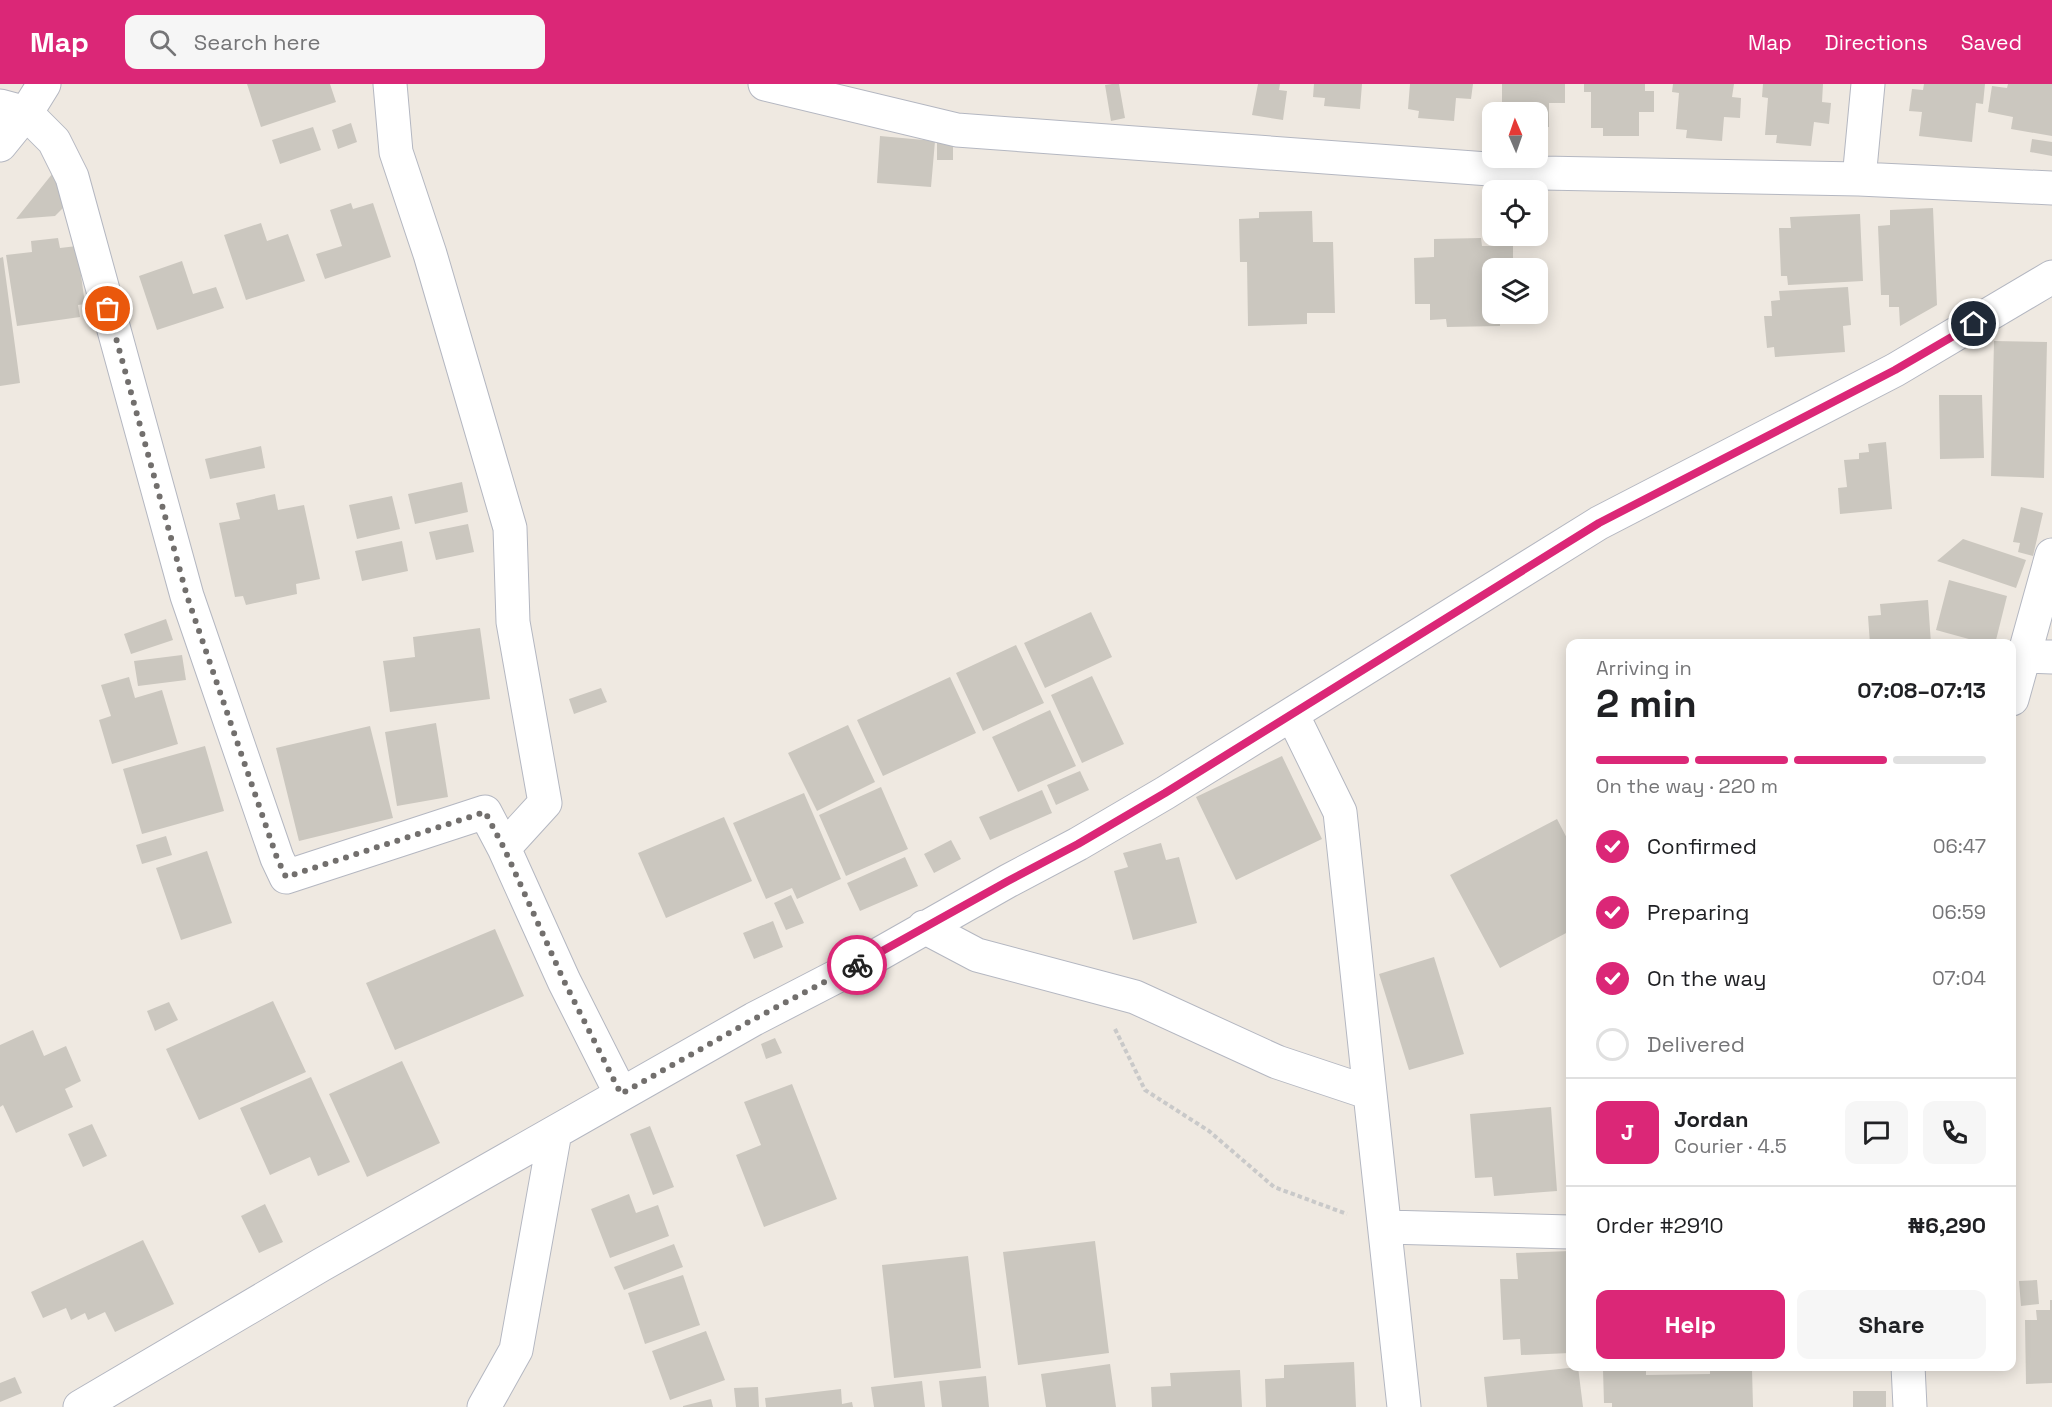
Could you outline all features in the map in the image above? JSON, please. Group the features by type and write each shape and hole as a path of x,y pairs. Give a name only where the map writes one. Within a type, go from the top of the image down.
{"street":[{"path":"0,145 13,109 44,84"},
{"path":"390,84 396,152 430,254 510,528 513,622 545,803 504,848"},
{"path":"765,84 957,129 1542,173 1859,179 2052,188"},
{"path":"1859,179 1868,84"},
{"path":"13,109 54,141 72,177 187,596 277,858 286,877 485,812 504,848 564,981 621,1094"},
{"path":"80,1407 321,1265 621,1094 754,1019 874,957 924,927 1078,844 1599,523 1895,370 2052,278"},
{"path":"2016,692 2037,656 2052,555"},
{"path":"1292,714 1340,813 1404,1407"},
{"path":"924,927 976,955 1136,997 1277,1062 1370,1093"},
{"path":"484,1407 516,1350 555,1132"},
{"path":"1386,1227 1566,1232"},
{"path":"1908,1371 1910,1407"}],"path":[{"path":"1093,986 1145,1090 1209,1131 1274,1187 1386,1227"}],"building":[{"path":"247,84 330,84 336,102 261,127"},
{"path":"1119,84 1125,118 1111,121 1105,85"},
{"path":"1258,84 1280,84 1279,90 1287,91 1283,120 1252,115"},
{"path":"1314,84 1362,84 1360,109 1324,106 1325,98 1313,97"},
{"path":"1410,84 1473,84 1471,99 1456,98 1454,121 1418,118 1419,111 1408,109"},
{"path":"1502,84 1565,84 1565,103 1549,103 1549,127 1548,102 1502,102"},
{"path":"1584,84 1645,84 1645,91 1654,91 1654,112 1639,112 1639,136 1603,136 1603,128 1591,128 1591,92 1584,92"},
{"path":"1673,84 1734,84 1732,97 1741,98 1740,118 1724,117 1722,141 1686,138 1687,130 1676,129 1679,93 1672,92"},
{"path":"1763,84 1823,84 1822,102 1831,103 1829,124 1814,122 1811,146 1776,143 1777,135 1765,135 1768,98 1762,97"},
{"path":"1924,84 1985,84 1983,104 1976,103 1972,142 1919,136 1922,112 1909,111 1912,89 1923,90"},
{"path":"2008,84 2052,84 2052,136 2011,129 2013,117 1988,112 1992,86 2007,88"},
{"path":"351,123 357,142 338,149 332,130"},
{"path":"313,127 321,150 280,164 272,140"},
{"path":"880,136 935,141 931,187 877,183"},
{"path":"2032,139 2052,142 2052,156 2030,152"},
{"path":"937,141 953,141 953,160 937,160"},
{"path":"61,163 73,198 55,216 16,219"},
{"path":"351,203 353,209 373,203 391,257 325,279 316,254 342,246 330,210"},
{"path":"1933,208 1937,305 1900,326 1899,307 1889,307 1889,295 1881,295 1878,226 1890,225 1890,210"},
{"path":"1312,211 1313,242 1333,242 1335,313 1307,313 1307,324 1248,326 1247,262 1240,262 1239,219 1259,218 1259,212"},
{"path":"1860,214 1863,281 1788,285 1787,276 1781,276 1779,228 1791,228 1790,217"},
{"path":"261,223 267,241 288,234 305,281 246,300 224,235"},
{"path":"58,238 60,248 77,246 85,304 78,305 80,317 17,326 6,255 32,252 31,241"},
{"path":"1481,238 1482,246 1513,246 1513,258 1482,258 1482,324 1500,324 1500,326 1447,327 1446,319 1430,320 1430,304 1415,304 1414,258 1434,257 1434,239"},
{"path":"3,257 20,383 0,386 0,258"},
{"path":"182,261 193,294 216,287 224,308 157,330 139,276"},
{"path":"1848,287 1851,325 1843,326 1845,352 1775,357 1774,347 1767,348 1764,316 1772,316 1771,301 1780,300 1779,291"},
{"path":"1994,341 2047,342 2044,478 1991,476"},
{"path":"1939,395 1982,395 1984,458 1940,459"},
{"path":"1886,442 1892,509 1840,514 1838,488 1847,487 1844,460 1859,459 1859,453 1869,452 1868,444"},
{"path":"261,446 265,468 210,479 205,459"},
{"path":"462,482 468,512 415,524 408,494"},
{"path":"275,494 278,510 304,505 320,579 296,584 297,594 246,605 243,596 235,597 219,523 240,519 236,503"},
{"path":"392,496 400,529 357,539 349,505"},
{"path":"2021,507 2043,513 2033,556 2018,552 2020,543 2013,542"},
{"path":"468,524 474,552 436,560 429,532"},
{"path":"1963,539 2026,560 2016,588 1937,561"},
{"path":"402,541 408,571 362,581 355,551"},
{"path":"1949,580 2007,596 1996,639 1969,639 1936,630"},
{"path":"1928,600 1931,639 1870,639 1868,616 1881,615 1880,604"},
{"path":"1091,612 1112,657 1045,688 1024,643"},
{"path":"166,619 173,640 131,654 124,634"},
{"path":"480,628 490,699 390,712 383,661 415,657 413,637"},
{"path":"1016,645 1044,703 983,731 956,673"},
{"path":"182,655 186,680 138,686 134,661"},
{"path":"1092,676 1124,744 1082,763 1051,695"},
{"path":"129,677 135,698 162,690 178,744 112,764 99,720 111,716 101,685"},
{"path":"950,677 976,733 883,776 857,720"},
{"path":"601,688 607,702 574,714 569,699"},
{"path":"1050,710 1076,766 1018,792 992,737"},
{"path":"436,723 448,797 397,806 385,732"},
{"path":"848,725 875,782 817,811 788,753"},
{"path":"370,726 393,818 299,841 276,748"},
{"path":"205,746 224,811 142,834 123,769"},
{"path":"1282,756 1322,839 1236,880 1196,797"},
{"path":"1080,771 1089,790 1056,805 1047,785"},
{"path":"881,787 908,849 846,876 819,815"},
{"path":"1042,790 1052,813 990,840 979,817"},
{"path":"804,793 841,879 797,899 792,888 766,899 733,823"},
{"path":"724,817 752,881 666,918 638,853"},
{"path":"1557,819 1566,836 1566,933 1500,968 1450,875"},
{"path":"166,836 172,855 142,864 136,845"},
{"path":"951,840 961,859 934,873 924,854"},
{"path":"1161,843 1166,860 1179,857 1197,923 1133,940 1114,871 1128,867 1123,853"},
{"path":"207,851 232,923 181,940 156,868"},
{"path":"905,857 918,886 860,911 847,883"},
{"path":"791,895 804,923 786,930 774,903"},
{"path":"773,921 783,947 754,959 743,933"},
{"path":"495,929 524,996 395,1050 366,983"},
{"path":"1434,957 1464,1054 1409,1070 1379,974"},
{"path":"273,1001 306,1072 199,1120 166,1049"},
{"path":"169,1002 178,1020 155,1031 147,1011"},
{"path":"33,1030 44,1056 66,1046 81,1081 65,1089 73,1107 16,1133 3,1105 0,1107 0,1045"},
{"path":"775,1038 782,1053 766,1059 761,1044"},
{"path":"402,1061 440,1143 367,1177 329,1094"},
{"path":"311,1077 350,1162 318,1176 310,1157 270,1175 240,1108"},
{"path":"792,1084 837,1199 764,1227 736,1155 761,1145 744,1102"},
{"path":"1551,1107 1557,1191 1494,1196 1492,1177 1475,1178 1470,1114"},
{"path":"92,1124 107,1156 83,1167 68,1134"},
{"path":"650,1126 674,1187 653,1195 630,1134"},
{"path":"629,1194 636,1213 658,1205 669,1236 610,1258 591,1209"},
{"path":"265,1204 283,1242 259,1253 241,1216"},
{"path":"143,1240 174,1304 115,1332 105,1312 88,1320 85,1313 71,1320 66,1308 43,1318 31,1292"},
{"path":"1095,1241 1109,1353 1018,1365 1003,1252"},
{"path":"674,1244 683,1267 624,1290 614,1267"},
{"path":"1566,1251 1566,1353 1521,1355 1520,1339 1503,1340 1500,1279 1518,1279 1516,1253"},
{"path":"968,1256 981,1368 894,1378 882,1265"},
{"path":"683,1275 700,1325 645,1344 628,1293"},
{"path":"2037,1280 2039,1304 2021,1306 2019,1281"},
{"path":"2050,1300 2052,1300 2052,1383 2026,1384 2025,1320 2037,1320 2036,1310 2050,1310"},
{"path":"706,1331 725,1380 670,1400 652,1351"},
{"path":"1354,1362 1356,1407 1266,1407 1265,1379 1284,1378 1284,1365"},
{"path":"1110,1364 1116,1407 1046,1407 1041,1374"},
{"path":"1566,1368 1566,1371 1578,1371 1583,1407 1487,1407 1484,1377"},
{"path":"1240,1370 1242,1407 1152,1407 1151,1387 1171,1386 1170,1373"},
{"path":"1603,1371 1646,1371 1646,1375 1710,1374 1710,1371 1752,1371 1753,1407 1612,1407 1612,1403 1604,1403"},
{"path":"986,1376 989,1407 942,1407 939,1381"},
{"path":"15,1377 22,1393 0,1402 0,1383"},
{"path":"922,1381 925,1407 874,1407 871,1387"},
{"path":"758,1387 759,1407 736,1407 734,1388"},
{"path":"841,1389 842,1404 852,1402 853,1407 766,1407 765,1398"},
{"path":"1853,1391 1886,1391 1886,1407 1853,1407"},
{"path":"711,1399 713,1407 683,1407 683,1406"}],"way so far":[{"path":"108,309 187,596 277,858 286,877 485,812 504,848 564,981 621,1094 754,1019 857,965"}],"route":[{"path":"857,965 1078,844 1165,793 1599,523 1895,370 1974,324"}]}
